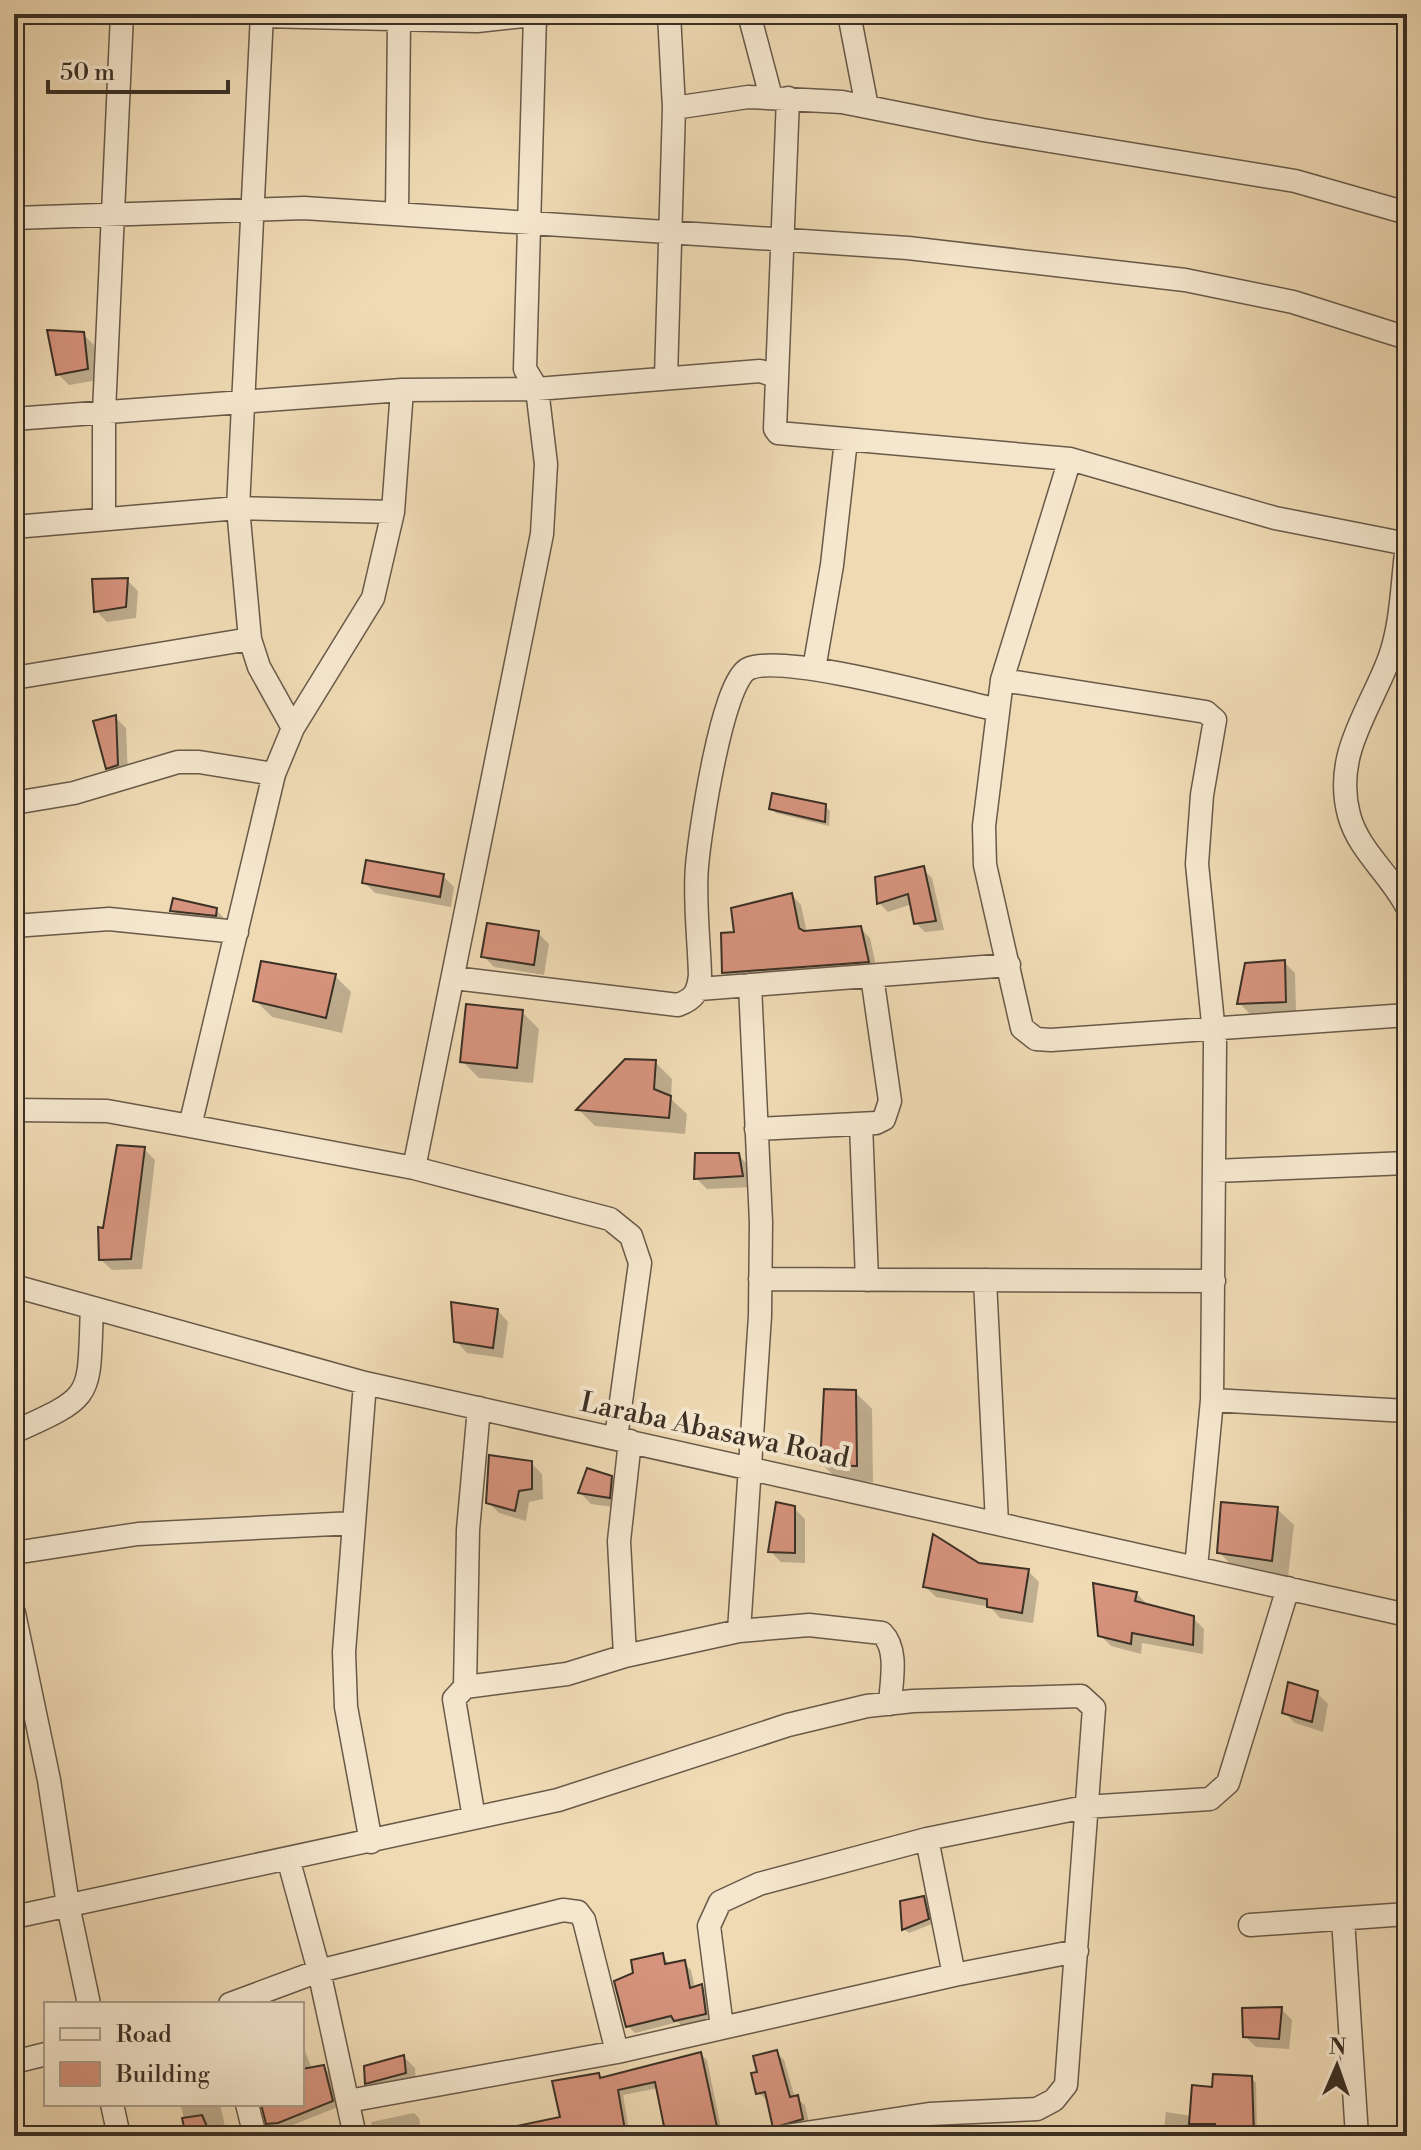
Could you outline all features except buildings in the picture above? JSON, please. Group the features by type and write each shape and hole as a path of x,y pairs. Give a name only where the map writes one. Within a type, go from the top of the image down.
{"street":[{"path":"104,519 104,412 111,212 122,14"},
{"path":"666,377 674,108 669,14"},
{"path":"749,14 779,97 784,239 775,429 778,433 846,440 1070,459 1275,518 1407,544 1389,659 1352,737 1344,775 1349,816 1364,847 1395,882 1407,907"},
{"path":"849,14 867,107"},
{"path":"293,728 264,677 250,639 238,508 262,15 477,21 539,15 528,221 525,369 537,389 546,464 542,534 414,1168"},
{"path":"397,212 399,20"},
{"path":"674,108 779,97 867,107 1295,181 1407,213"},
{"path":"14,218 253,208 397,212 908,248 1185,280 1293,302 1407,338"},
{"path":"14,419 402,390 537,389 760,371 776,376"},
{"path":"190,1126 274,774 293,728 373,598 393,512 402,390"},
{"path":"814,669 832,565 846,440"},
{"path":"1070,459 1002,680 984,826 985,865 1022,1028 1036,1039 1407,1015"},
{"path":"14,527 238,508 393,512"},
{"path":"14,678 250,639"},
{"path":"454,978 678,1005 692,999 699,989 697,867 719,733 736,679 747,669 762,664 814,669 998,710"},
{"path":"1002,680 1213,716 1215,730 1202,795 1197,864 1213,1029 1215,1171 1212,1400 1196,1568"},
{"path":"14,803 74,793 178,762 199,762 274,774"},
{"path":"14,926 109,919 237,932"},
{"path":"699,989 1009,965"},
{"path":"756,1129 861,1124 884,1119 890,1101 872,976"},
{"path":"739,1631 760,1279 750,985"},
{"path":"14,1110 107,1111 414,1168 579,1208 610,1219 631,1236 640,1263 623,1440 619,1541 625,1656"},
{"path":"861,1124 867,1280"},
{"path":"1215,1171 1407,1163"},
{"path":"760,1279 1214,1281"},
{"path":"985,1280 997,1523"},
{"name":"Laraba Abasawa Road","path":"14,1286 365,1383 1407,1615"},
{"path":"14,1432 74,1404 86,1389 92,1308"},
{"path":"365,1383 344,1652 346,1707 371,1842"},
{"path":"1212,1400 1407,1411"},
{"path":"465,1687 468,1530 479,1408"},
{"path":"14,1553 138,1534 354,1523"},
{"path":"722,2027 709,1926 720,1902 759,1884 927,1839 1085,1807 1210,1799 1219,1794 1228,1783 1288,1588"},
{"path":"14,1613 24,1711 89,2002"},
{"path":"474,1818 454,1699 465,1687 567,1674 625,1656 739,1631 809,1625 882,1633 892,1649 890,1704"},
{"path":"14,1917 558,1800 788,1725 890,1704 1081,1696 1094,1708 1066,2085 1054,2100 1037,2109 929,2114 786,2136"},
{"path":"927,1839 954,1975"},
{"path":"288,1858 319,1971 355,2136"},
{"path":"235,2002 319,1971 549,1911 578,1912 584,1920 617,2052"},
{"path":"1250,1925 1407,1914"},
{"path":"1343,1919 1357,2136"},
{"path":"348,2101 617,2052 954,1975 1077,1951"},
{"path":"14,2062 44,2054"},
{"path":"112,2106 119,2136"},
{"path":"248,2106 255,2136"}]}
